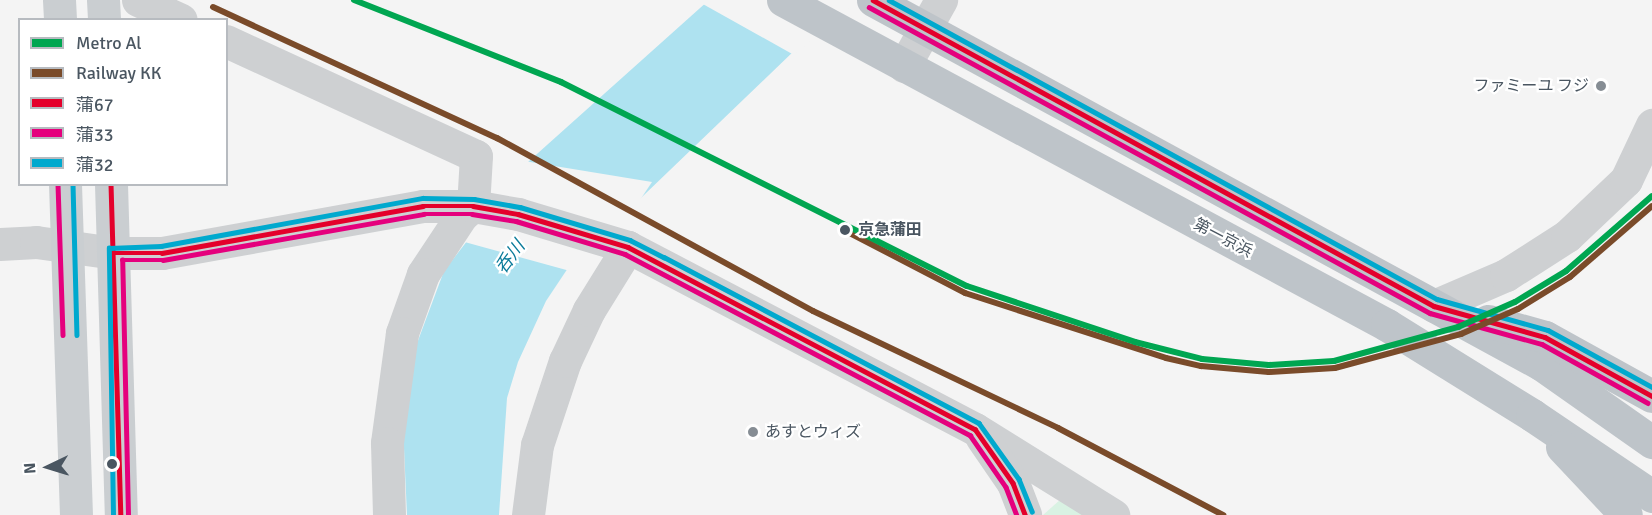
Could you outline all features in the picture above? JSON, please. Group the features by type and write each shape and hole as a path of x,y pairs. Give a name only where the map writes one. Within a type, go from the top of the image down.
{"highway":[{"name":"第一京浜","path":"783,0 1386,326 1532,415 1652,496"},
{"path":"873,0 1540,364 1652,442"},
{"path":"1434,306 1545,337 1652,396"},
{"path":"1532,415 1626,515"}],"main road":[{"path":"60,0 60,18"},
{"path":"104,0 104,18"},
{"path":"65,186 76,515"},
{"path":"111,186 122,515"}],"street":[{"path":"138,0 177,18"},
{"path":"904,66 941,0"},
{"path":"228,42 476,156 477,206"},
{"path":"1626,180 1652,125"},
{"path":"1434,306 1506,275 1544,253 1652,156"},
{"path":"0,244 67,245 114,253 162,254 423,206 477,206 619,246 975,429 1113,515"},
{"path":"390,515 387,444 402,333 423,274 462,215 477,206"},
{"path":"528,515 537,445 565,361 619,246"},
{"path":"975,429 1013,483 1025,515 1065,483"}],"green space":[{"path":"1061,499 1096,515 1043,515"}],"water":[{"name":"呑川","path":"709,0 796,49 568,268 546,301 518,362 507,398 499,515 407,515 403,426 413,354 444,271 528,162"}],"pier":[{"path":"704,0 859,0 794,55 701,3"},
{"path":"524,161 652,182 636,206 570,271 461,241"}],"metro line":[{"name":"Al","path":"354,0 561,82 967,286 1135,342 1202,359 1269,365 1334,361 1458,327 1515,302 1566,271 1652,196"}],"rail line":[{"name":"KK","path":"213,7 497,138 813,311 1058,428 1223,515"},
{"name":"KK","path":"842,229 965,293 1166,358 1201,366 1269,372 1335,368 1461,334 1518,309 1570,277 1652,206"}],"transit line":[{"name":"蒲67","path":"873,0 1434,306 1545,337 1652,396"},
{"name":"蒲32","path":"889,0 1437,299 1548,330 1652,387"},
{"name":"蒲33","path":"869,7 1430,313 1542,344 1648,403"},
{"name":"蒲33","path":"58,186 63,335"},
{"name":"蒲32","path":"73,186 77,335"},
{"name":"蒲67","path":"111,186 121,515"},
{"name":"蒲32","path":"113,515 109,248 161,246 423,198 474,199 520,207 630,240 664,257 979,423 1019,479 1032,512"},
{"name":"蒲67","path":"114,253 162,253 423,206 473,206 518,214 628,247 975,429 1013,483 1025,515"},
{"name":"蒲33","path":"128,515 122,260 163,260 424,214 472,214 516,221 625,254 970,435 1006,487 1017,515"}],"place":[{"name":"ファミーユ フジ","path":"1601,86"},
{"name":"京急蒲田","path":"845,230"},
{"name":"あすとウィズ","path":"753,432"}]}
